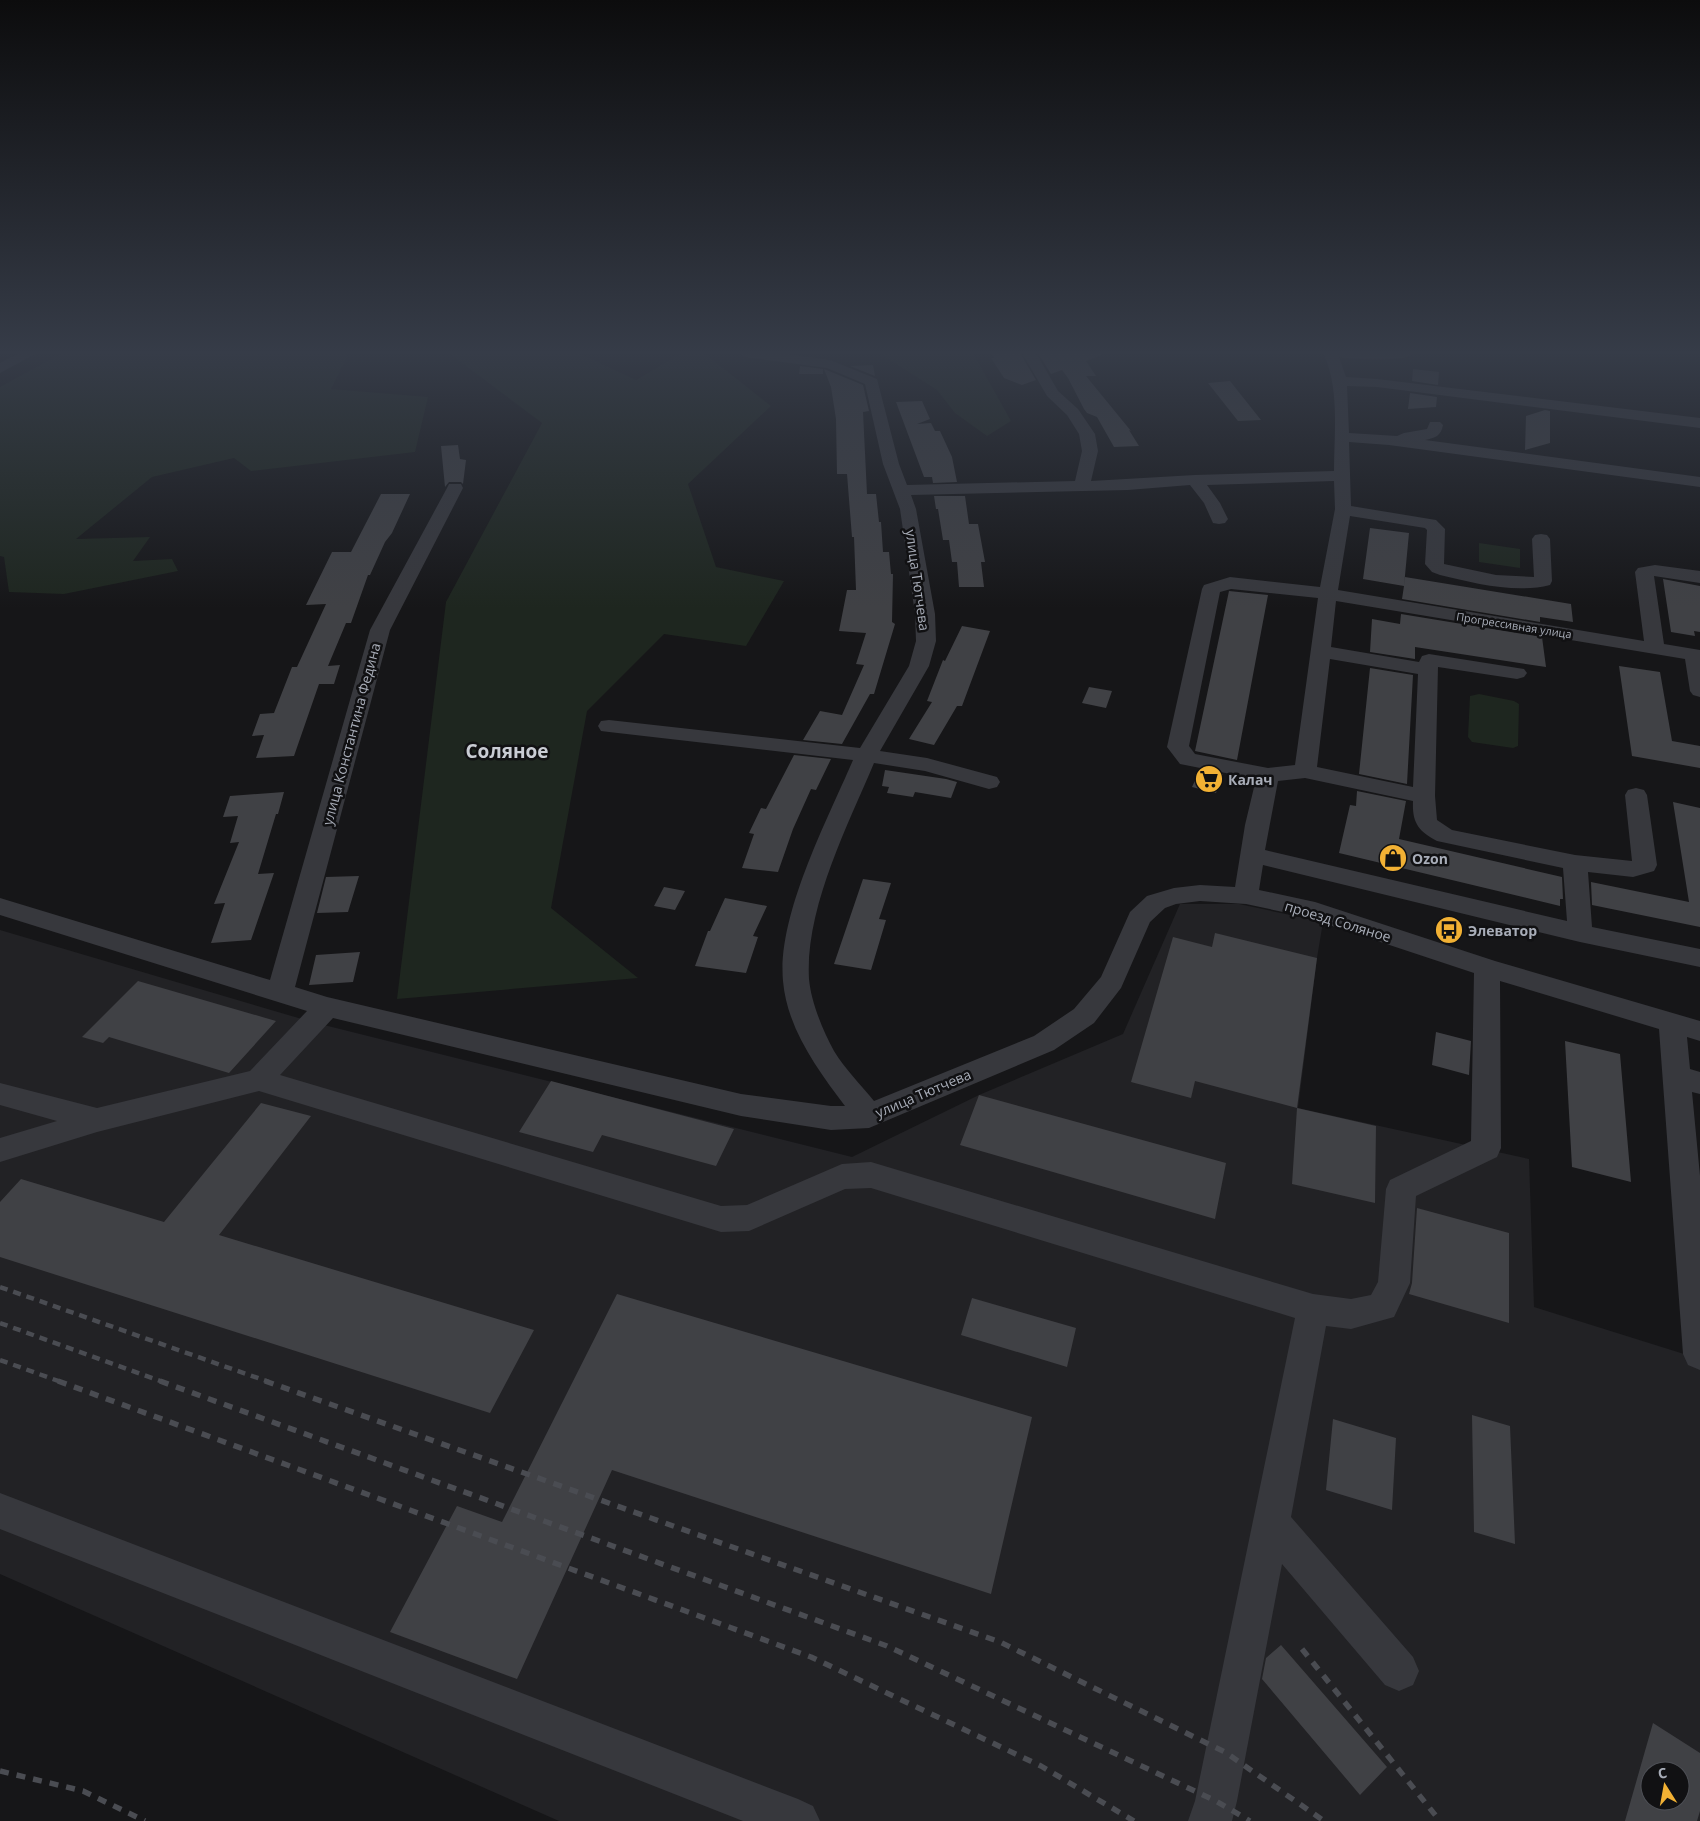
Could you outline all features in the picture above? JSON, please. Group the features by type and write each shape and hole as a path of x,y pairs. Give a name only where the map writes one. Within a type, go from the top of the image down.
{"street":[{"name":"улица Тютчева","path":"885,438 891,464 908,509 925,614 926,641 919,666 866,755 816,873 797,942 796,981 806,1020 824,1058 868,1116 1044,1043 1084,1016 1112,981 1139,918 1156,902 1174,896 1200,893 1246,896"},
{"path":"1082,486 1090,451 1088,438"},
{"path":"1305,771 1328,594 1343,510 1342,438"},
{"path":"1357,438 1389,440 1700,482"},
{"path":"1389,440 1407,438"},
{"path":"901,490 1128,485 1195,480 1342,476"},
{"path":"1195,480 1212,502 1218,519"},
{"name":"улица Константина Федина","path":"280,993 380,630 455,488"},
{"path":"1343,510 1430,524 1436,529 1434,564 1438,568 1446,571 1526,584 1537,584 1543,581 1541,539"},
{"path":"1654,640 1644,572 1656,570 1700,577"},
{"name":"Прогрессивная улица","path":"1268,775 1188,759 1178,747 1211,589 1230,583 1328,594 1654,640 1698,650"},
{"path":"1698,650 1700,691"},
{"path":"1320,652 1428,670"},
{"path":"1517,673 1429,660 1424,796 1424,818 1429,828 1445,836 1575,863 1633,870 1645,865 1636,796"},
{"path":"609,726 866,755 927,765 989,782"},
{"path":"1246,896 1268,775 1305,771 1424,796"},
{"path":"1253,855 1580,933 1700,958"},
{"path":"1575,863 1580,933"},
{"name":"проезд Соляное","path":"1246,896 1306,908 1487,968 1686,1028"},
{"path":"0,906 327,1007 741,1105 831,1118 868,1116"},
{"path":"0,1150 97,1120 259,1080 721,1219 749,1218 842,1178 870,1175 1313,1309 1351,1314 1382,1307 1394,1283 1401,1189 1486,1148 1487,968"},
{"path":"259,1080 327,1007"},
{"path":"1686,1028 1700,1354"},
{"path":"0,1094 97,1120"},
{"path":"1210,1821 1216,1801 1313,1309"},
{"path":"0,1511 798,1821"},
{"path":"1271,1523 1399,1672"}],"shaded area":[{"path":"0,438 418,438 415,452 251,471 234,458 152,477 76,539 150,537 133,561 172,559 178,571 64,594 9,592 4,557 0,556"},
{"path":"534,438 737,438 688,484 716,567 784,581 746,646 664,634 587,711 551,908 638,978 397,999 446,602"},
{"path":"1479,543 1520,549 1520,568 1479,562"},
{"path":"1479,694 1514,701 1519,704 1518,746 1513,748 1472,742 1468,737 1470,696"},
{"path":"1180,904 1239,904 1323,922 1298,1108 1529,1159 1534,1307 1700,1359 1700,1821 559,1821 0,1574 0,930 312,1022 852,1157 979,1095 1123,1034"}],"building":[{"path":"836,438 864,438 867,494 876,494 879,522 881,522 883,552 889,552 891,574 893,574 892,622 895,624 874,694 870,694 842,744 803,740 820,711 842,715 864,665 856,664 866,633 839,631 847,590 856,590 854,537 852,537 847,474 837,474"},
{"path":"909,438 943,438 952,457 957,482 933,483 932,477 924,477"},
{"path":"1109,438 1134,438 1139,446 1114,447"},
{"path":"1525,438 1550,438 1550,443 1525,450"},
{"path":"458,445 460,459 466,460 463,484 461,482 449,482 445,487 441,446"},
{"path":"381,494 410,494 392,533 385,542 370,575 368,575 351,623 346,623 328,666 340,665 334,684 319,684 294,756 256,758 264,735 252,736 260,714 274,713 292,667 297,667 326,604 306,605 332,552 351,552"},
{"path":"934,496 965,496 969,524 978,524 985,562 981,562 984,587 959,587 957,562 952,562 949,540 943,540"},
{"path":"1370,528 1409,533 1404,586 1363,579"},
{"path":"1405,577 1571,604 1573,622 1540,617 1540,622 1402,599"},
{"path":"1663,579 1700,586 1700,632 1694,631 1695,636 1671,632"},
{"path":"1229,591 1268,595 1237,760 1195,751"},
{"path":"1401,614 1542,637 1546,667 1415,647 1415,659 1370,652 1372,619 1400,624"},
{"path":"962,626 990,631 962,706 957,706 934,745 909,739 932,702 927,701 943,660 945,661"},
{"path":"1619,666 1660,672 1672,741 1700,746 1700,768 1632,756"},
{"path":"1370,668 1413,675 1407,784 1359,774"},
{"path":"1089,687 1112,691 1106,708 1082,703"},
{"path":"794,755 831,759 816,790 811,789 793,829 778,872 742,868 754,834 749,833 761,808 766,809"},
{"path":"885,770 957,782 951,798 915,792 913,797 887,793 889,787 882,786"},
{"name":"Калач","path":"1200,770 1223,774 1216,793 1192,787"},
{"path":"1357,791 1406,801 1399,839 1562,877 1563,899 1560,899 1560,906 1339,853 1350,805 1356,806"},
{"path":"284,792 258,874 274,873 251,940 211,943 225,903 214,904 239,842 230,843 238,816 223,817 230,796"},
{"path":"1673,802 1700,808 1700,927 1592,905 1591,882 1689,902"},
{"path":"359,876 348,912 317,913 326,877"},
{"path":"863,879 891,883 879,919 886,920 871,970 834,964"},
{"path":"664,887 685,891 675,910 654,906"},
{"path":"725,898 767,906 753,936 758,937 746,973 695,966 708,931 710,931"},
{"path":"1215,933 1317,958 1297,1108 1195,1081 1191,1098 1131,1082 1173,937 1212,947"},
{"path":"360,952 353,982 309,985 316,955"},
{"path":"138,981 276,1021 229,1073 109,1037 103,1043 82,1037"},
{"path":"1436,1032 1471,1041 1469,1075 1432,1065"},
{"path":"1565,1041 1620,1054 1631,1182 1572,1167"},
{"path":"551,1081 734,1129 716,1166 602,1135 593,1152 519,1132"},
{"path":"979,1095 1226,1163 1215,1219 960,1145"},
{"path":"261,1103 311,1116 219,1235 534,1330 490,1413 0,1257 0,1202 21,1179 164,1222"},
{"path":"1297,1108 1376,1126 1375,1203 1292,1184"},
{"path":"1417,1208 1509,1233 1509,1323 1409,1294 1412,1283"},
{"path":"617,1294 1032,1417 991,1594 612,1470 517,1679 390,1632 457,1506 502,1522"},
{"path":"972,1298 1076,1328 1067,1367 961,1335"},
{"path":"1472,1415 1510,1426 1515,1544 1474,1532"},
{"path":"1333,1419 1396,1438 1392,1510 1326,1490"},
{"path":"1281,1645 1387,1767 1360,1795 1262,1679 1266,1658"},
{"path":"1653,1723 1700,1753 1700,1811 1697,1821 1625,1821 1640,1768 1640,1811 1690,1811 1690,1761 1642,1761"}],"railway":[{"path":"0,1287 269,1382"},
{"path":"0,1323 163,1382"},
{"path":"0,1360 61,1382"},
{"path":"58,1381 811,1657 1041,1766 1134,1821"},
{"path":"160,1381 887,1646 1216,1801 1250,1821"},
{"path":"265,1381 1000,1642 1225,1752 1324,1821"},
{"path":"1302,1649 1440,1821"},
{"path":"0,1771 83,1791 145,1821"}],"place":[{"name":"Калач","path":"1209,779"},
{"name":"Ozon","path":"1393,858"},
{"name":"Элеватор","path":"1449,930"}],"district":[{"name":"Соляное","path":"507,751"}]}
